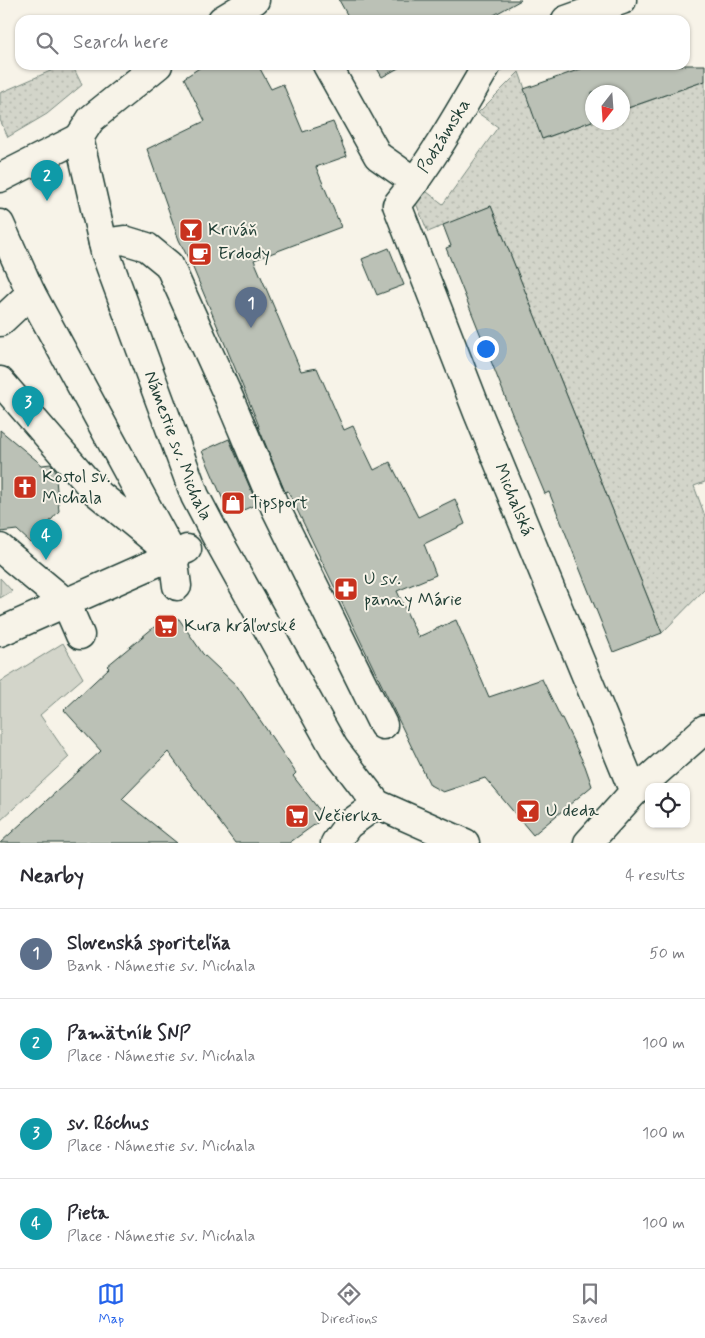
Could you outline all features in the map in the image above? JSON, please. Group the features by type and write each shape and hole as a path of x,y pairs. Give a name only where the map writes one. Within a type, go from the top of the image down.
{"street":[{"path":"230,15 255,0"},
{"path":"580,15 622,0"},
{"path":"0,178 79,138 91,119 152,70"},
{"path":"330,70 378,156 415,182"},
{"name":"Podzámska","path":"397,205 449,132 484,70"},
{"name":"Námestie sv. Michala","path":"79,138 103,243 195,496 334,748 376,804"},
{"name":"Michalská","path":"397,205 478,413 634,792"},
{"path":"0,224 31,293 120,455 181,552 177,586"},
{"path":"103,243 124,240 147,248 170,265 275,507 383,725"},
{"path":"0,322 31,293"},
{"path":"0,381 96,492 181,552"},
{"path":"96,492 120,455"},
{"path":"0,548 66,603 80,635"},
{"path":"0,632 181,552"},
{"path":"588,843 634,792 705,729"},
{"path":"335,843 348,825 376,804 464,843"}],"shaded area":[{"path":"53,70 74,70 82,85 47,114 8,137 0,120 0,93"},
{"path":"519,72 543,139 585,124 585,130 630,130 630,108 705,81 705,482 694,486 705,516 705,589 662,633 491,206 428,232 415,201 423,189 443,204 498,127 478,113"},
{"path":"0,578 12,591 0,598"},
{"path":"63,643 83,678 40,715 69,757 0,821 0,682"}],"building":[{"path":"339,0 521,0 494,15 347,15"},
{"path":"690,65 705,65 705,81 630,107 630,85 585,85 585,124 542,139 524,89 578,70 690,70"},
{"path":"196,70 261,70 271,89 283,84 303,132 333,122 347,156 316,167 341,227 254,260 301,371 317,368 344,430 353,426 374,470 390,462 418,517 455,499 465,524 424,544 436,575 397,591 418,637 456,620 489,697 542,679 562,718 585,766 592,786 533,835 485,778 443,792 430,785 288,491 285,492 193,268 179,240 147,149 205,121 184,78"},
{"path":"378,70 395,70 382,77"},
{"path":"491,206 662,633 613,652 549,492 545,494 522,439 446,248 451,246 443,225"},
{"path":"389,248 404,285 377,295 362,259"},
{"name":"Kostol sv. Michala","path":"0,430 42,465 51,464 55,469 59,511 31,543 17,530 0,532"},
{"path":"229,439 257,504 230,516 202,451"},
{"path":"165,618 179,619 203,654 237,686 296,773 293,776 320,811 317,823 289,843 235,843 168,752 122,799 177,843 0,843 101,751 64,710 109,668 107,666"}],"place":[{"name":"Pamätník SNP","path":"47,201"},
{"name":"Kriváň","path":"191,230"},
{"name":"Erdody","path":"200,254"},
{"name":"Slovenská sporiteľňa","path":"251,328"},
{"name":"sv. Róchus","path":"28,427"},
{"name":"Kostol sv. Michala","path":"25,487"},
{"name":"Tipsport","path":"233,503"},
{"name":"Pieta","path":"46,560"},
{"name":"U sv. panny Márie","path":"346,589"},
{"name":"Kura kráľovské","path":"166,626"},
{"name":"U deda","path":"528,811"},
{"name":"Večierka","path":"297,816"}]}
